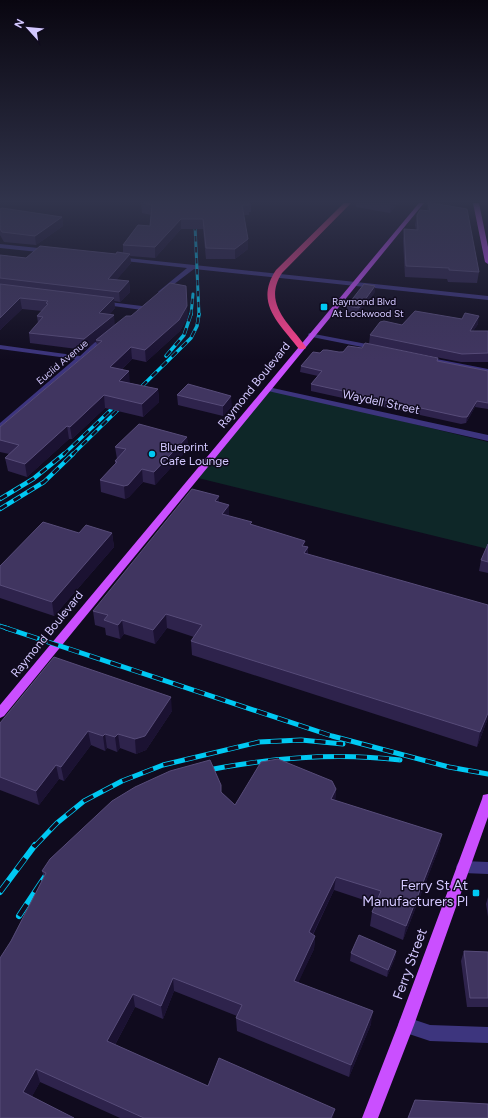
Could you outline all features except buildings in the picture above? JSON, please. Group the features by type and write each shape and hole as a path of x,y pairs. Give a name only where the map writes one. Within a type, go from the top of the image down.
{"highway":[{"path":"297,255 276,276 269,290 272,308 302,347"}],"main road":[{"name":"Raymond Boulevard","path":"1,711 379,255"},
{"name":"Ferry Street","path":"370,1118 406,1025 488,798"}],"street":[{"path":"108,258 488,298"},
{"path":"154,298 192,266"},
{"path":"95,302 145,305 130,318"},
{"path":"312,335 386,350"},
{"name":"Euclid Avenue","path":"0,427 106,338"},
{"path":"0,347 81,358"},
{"path":"418,357 488,371"},
{"name":"Waydell Street","path":"268,389 488,438"},
{"path":"463,867 488,868"},
{"path":"406,1025 430,1033 488,1035"}],"green space":[{"path":"271,389 488,442 488,549 194,477"}],"railway":[{"path":"196,255 199,314"},
{"path":"191,315 193,294"},
{"path":"166,356 184,335 191,314"},
{"path":"72,455 191,338 197,326 199,314"},
{"path":"63,455 119,402"},
{"path":"0,499 33,479 64,454"},
{"path":"0,509 44,482 73,454"},
{"path":"0,626 6,628"},
{"path":"6,628 332,736 449,767 488,774"},
{"path":"35,846 57,823 84,801 122,781 163,765 259,742 301,740 343,744"},
{"path":"203,771 227,766 301,758 351,757 400,760"},
{"path":"0,892 35,845"},
{"path":"19,916 51,868"}],"place":[{"name":"Raymond Blvd At Lockwood St","path":"324,307"},
{"name":"Blueprint Cafe Lounge","path":"152,454"},
{"name":"Ferry St At Manufacturers Pl","path":"476,893"}]}
